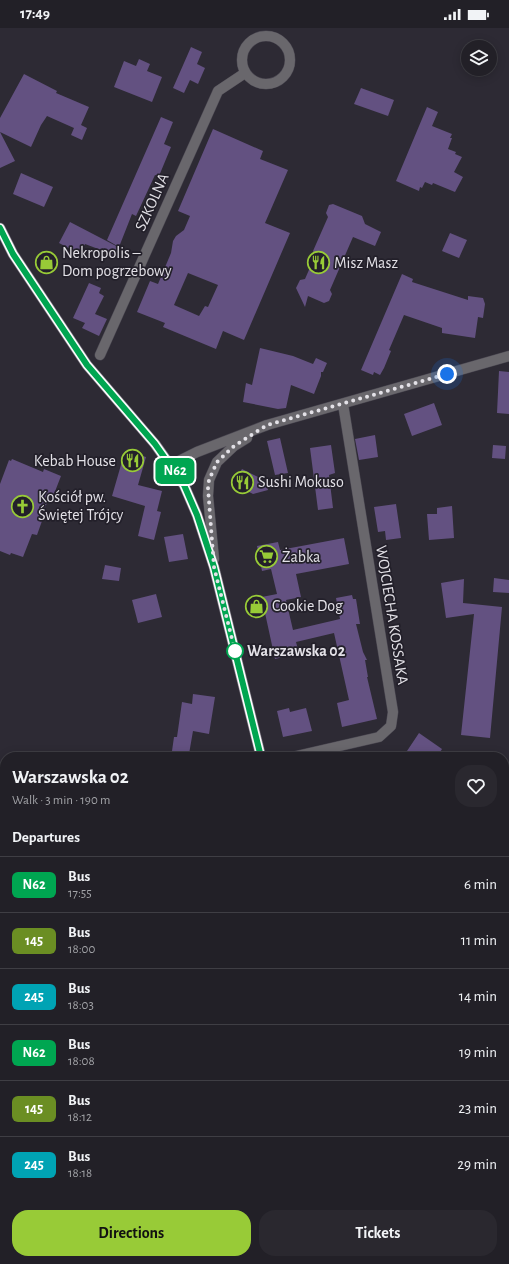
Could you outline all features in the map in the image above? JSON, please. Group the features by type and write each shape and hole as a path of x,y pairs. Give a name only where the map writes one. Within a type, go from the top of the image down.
{"main road":[{"path":"0,228 13,254 87,365 155,444 184,485 197,515 214,567 260,752"}],"street":[{"path":"263,32 276,38 286,47 289,54 289,67 281,79 269,84 255,82 245,73 241,60 245,47 263,32"},
{"name":"SZKOLNA","path":"100,355 218,91 245,73"},
{"path":"171,465 197,452 267,425 509,356"},
{"name":"WOJCIECHA KOSSAKA","path":"314,752 379,737 391,726 393,712 342,404"},
{"path":"214,567 208,496 209,480 217,462 230,450 267,425"}],"building":[{"path":"191,47 202,52 197,64 205,68 198,84 190,80 184,93 173,88"},
{"path":"139,59 150,64 147,71 162,77 152,102 114,87 124,61 136,66"},
{"path":"24,74 57,91 56,93 89,107 81,125 87,128 82,140 71,135 74,128 47,116 41,125 31,147 0,132 0,118"},
{"path":"361,88 394,100 388,116 354,104"},
{"path":"427,107 438,112 432,126 452,134 448,149 456,152 455,154 462,157 454,172 463,177 455,192 433,183 432,185 425,182 422,188 420,187 419,191 396,181"},
{"path":"161,117 173,122 164,144 171,147 159,176 155,175 136,216 132,214 119,247 107,240"},
{"path":"213,129 263,151 260,159 288,170 265,223 290,233 244,340 223,331 216,349 163,327 165,323 137,312 150,281 158,284 171,253 173,241 176,236 184,230 190,216 178,211","holes":["188,273 218,285 208,307 205,306 199,316 174,305"]},
{"path":"0,132 15,161 0,168"},
{"path":"21,173 53,187 44,207 13,194"},
{"path":"333,204 362,216 365,224 381,232 375,246 353,237 330,290 332,294 329,301 324,303 308,296 305,307 296,288 300,280 305,279 315,256 313,251 328,217 326,213 329,205"},
{"path":"70,222 120,248 117,256 85,244 80,254 59,243"},
{"path":"450,233 467,240 459,258 442,251"},
{"path":"402,274 413,279 412,282 468,300 468,296 483,298 485,304 483,318 478,317 475,338 442,333 442,328 404,315 389,350 391,351 384,368 380,375 374,372 373,375 361,370"},
{"path":"89,283 101,288 99,293 104,296 95,314 107,319 99,336 82,328 85,323 73,318"},
{"path":"260,348 293,356 313,364 316,358 327,363 323,372 321,372 321,376 314,394 291,385 286,408 278,409 243,402 246,383 252,385"},
{"path":"499,371 509,372 509,414 497,413"},
{"path":"434,403 442,425 412,436 404,414"},
{"path":"375,435 378,457 359,460 355,439"},
{"path":"280,438 288,473 275,475 267,441"},
{"path":"331,445 335,473 329,475 333,508 318,510 310,448"},
{"path":"493,445 506,446 505,459 492,458"},
{"path":"125,451 146,457 138,485 162,491 157,511 161,512 154,540 138,536 145,506 112,496"},
{"name":"Kościół pw. Świętej Trójcy","path":"12,459 43,472 44,469 61,476 54,494 51,493 40,520 42,521 37,535 32,534 23,557 11,553 10,555 0,551 0,484 9,460 11,461"},
{"path":"242,469 266,481 268,490 253,494 234,484"},
{"path":"396,504 401,538 386,540 385,531 378,532 374,507"},
{"path":"452,506 454,538 429,540 427,514 437,514 437,508"},
{"path":"183,534 188,559 169,562 164,537"},
{"path":"344,538 349,564 296,574 301,597 286,600 293,630 340,619 336,598 352,595 353,599 356,599 360,624 356,624 363,652 367,660 365,660 367,677 377,719 342,727 337,703 349,700 334,633 296,642 299,653 275,659 265,613 255,615 251,599 277,594 271,569 262,571 257,546 278,542 280,550"},
{"path":"105,565 121,568 119,581 102,579"},
{"path":"494,578 509,580 509,593 493,592"},
{"path":"464,579 463,603 502,607 490,738 461,735 474,614 446,618 441,583"},
{"path":"156,594 162,617 138,623 132,600"},
{"path":"193,694 215,697 209,734 193,731 189,752 172,751 174,737 177,737 182,702 192,704"},
{"path":"289,708 290,712 306,708 312,731 283,737 277,711"},
{"path":"419,733 442,749 440,752 407,751"}],"bus line":[{"name":"N62","path":"0,228 13,254 87,365 155,444 184,485 197,515 214,567 260,752"}],"place":[{"name":"Nekropolis – Dom pogrzebowy","path":"46,262"},
{"name":"Misz Masz","path":"319,263"},
{"name":"Kebab House","path":"132,461"},
{"name":"Sushi Mokuso","path":"243,482"},
{"name":"Kościół pw. Świętej Trójcy","path":"22,506"},
{"name":"Żabka","path":"266,557"},
{"name":"Cookie Dog","path":"256,606"},
{"name":"Warszawska 02","path":"235,651"}],"route":[{"path":"235,651 214,567 208,488 209,480 217,462 234,446 267,425 447,374"}]}
